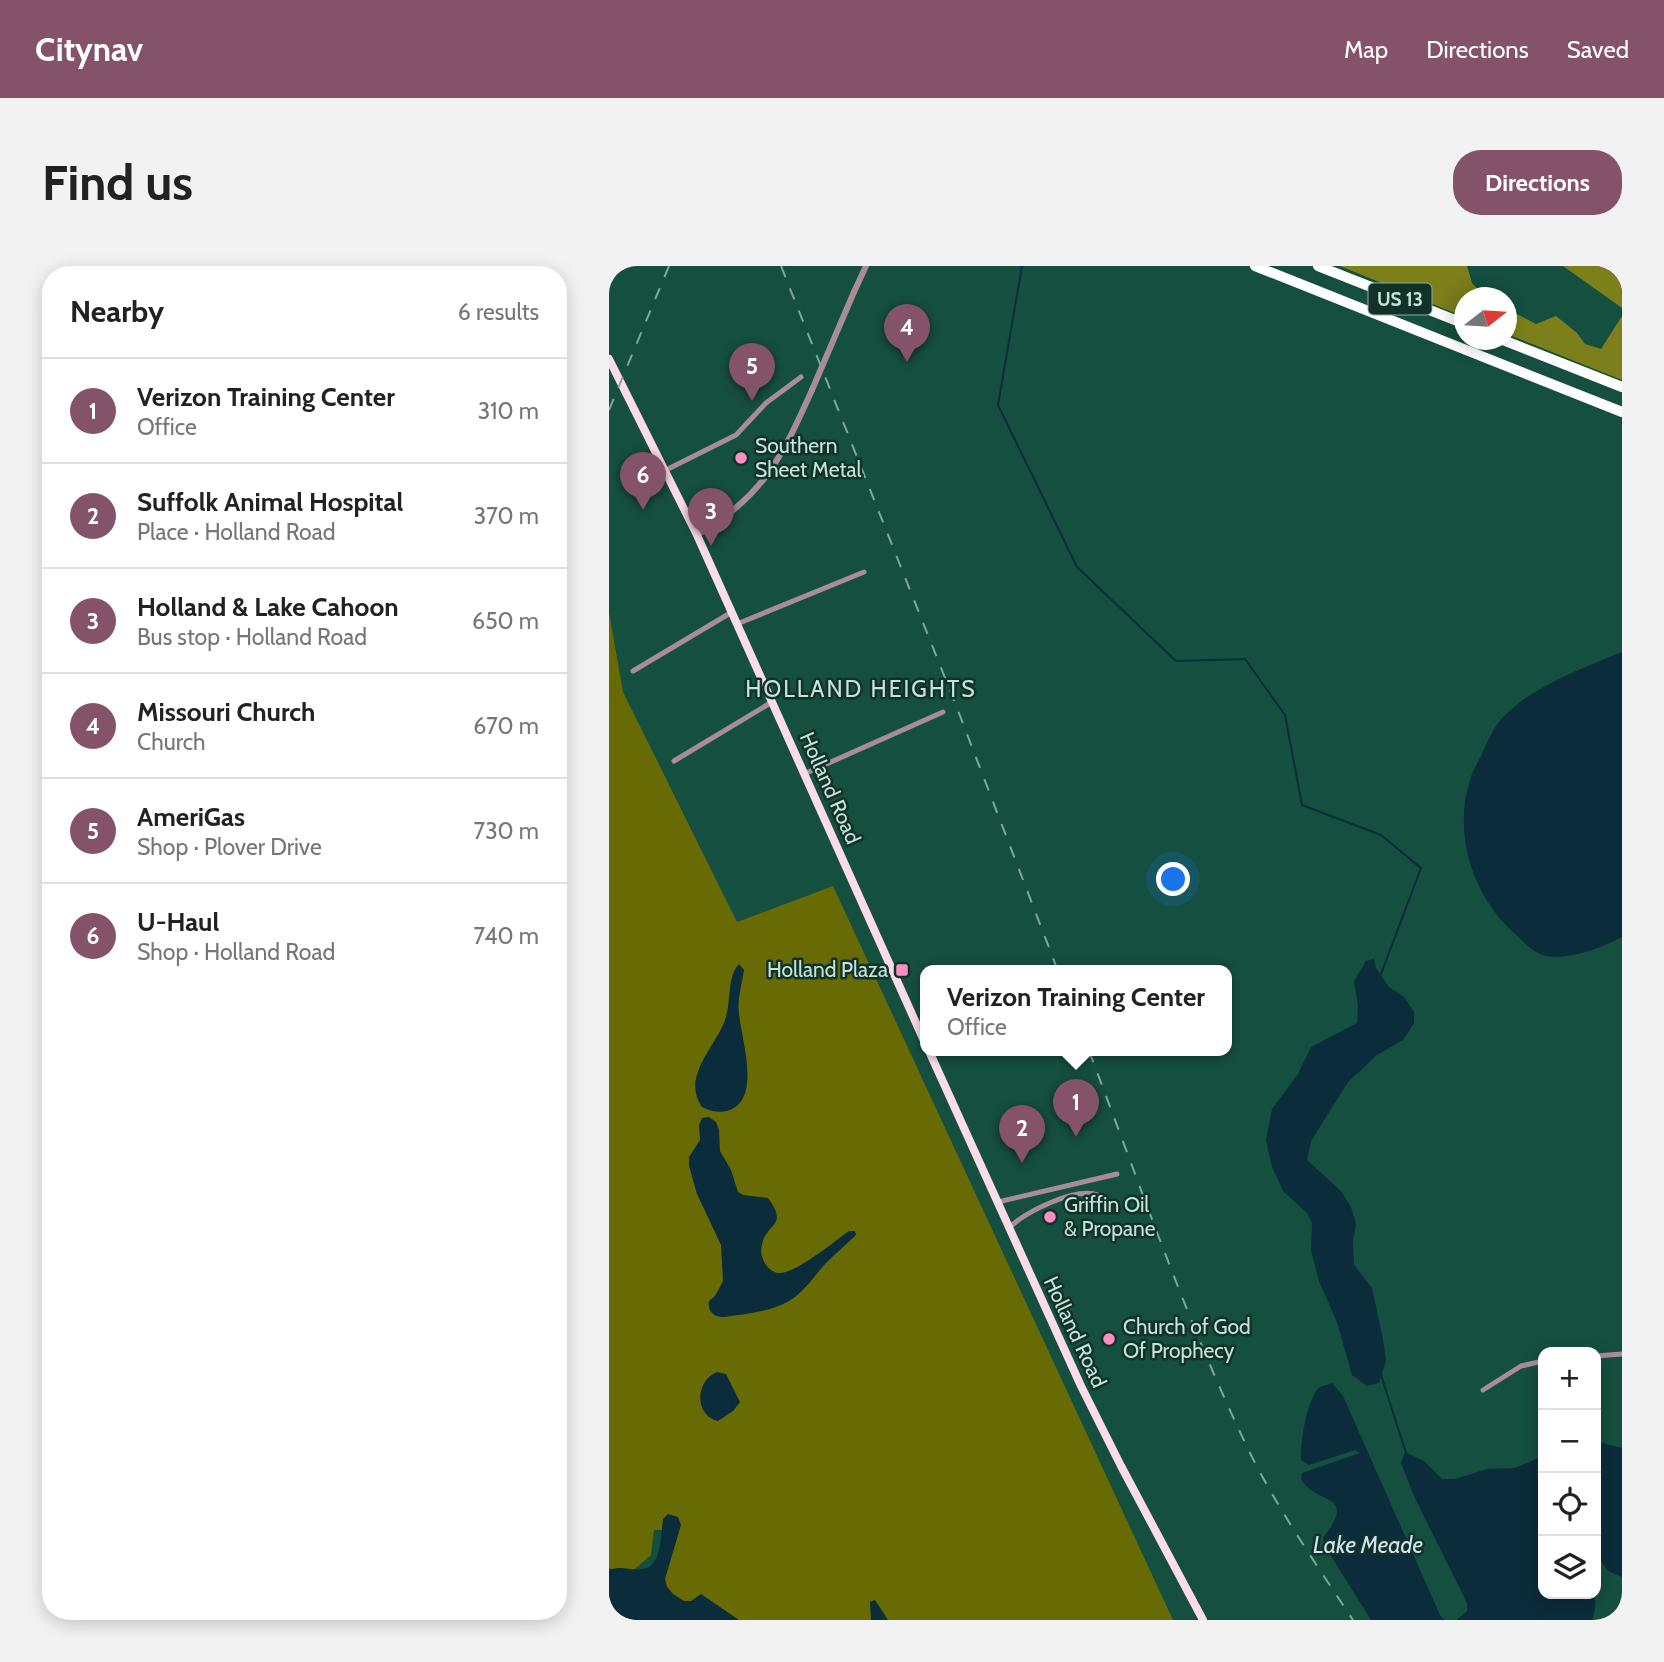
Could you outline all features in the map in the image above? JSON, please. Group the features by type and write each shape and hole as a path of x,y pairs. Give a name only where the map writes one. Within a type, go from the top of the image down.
{"highway":[{"name":"US 13","path":"1255,266 1622,412"},
{"name":"US 13","path":"1318,266 1454,320"},
{"path":"1517,346 1622,387"}],"main road":[{"name":"Holland Road","path":"609,359 697,535 920,1030"},
{"name":"Holland Road","path":"931,1056 1102,1430 1203,1620"}],"street":[{"path":"697,535 740,506 767,478 788,442 866,266"},
{"path":"666,470 736,435 775,394 801,377"},
{"path":"737,624 864,572"},
{"path":"633,671 732,612"},
{"path":"674,761 772,702"},
{"path":"804,774 943,712"},
{"path":"997,1202 1117,1174"},
{"path":"1009,1227 1034,1208 1059,1200 1091,1193 1098,1195 1100,1203"},
{"path":"1601,1356 1622,1354"},
{"path":"1483,1390 1521,1366 1538,1363"}],"shaded area":[{"path":"1340,266 1467,266 1476,287 1454,287 1454,313"},
{"path":"1563,266 1622,266 1622,308"},
{"path":"1517,314 1536,324 1556,316 1577,333 1585,344 1601,349 1622,316 1622,380 1517,338"},
{"path":"609,612 623,692 737,922 833,886 1173,1620 691,1620 661,1586 671,1530 654,1530 651,1555 628,1575 609,1568"}],"water":[{"path":"1622,652 1622,937 1585,952 1546,956 1527,946 1498,916 1477,881 1465,841 1465,800 1470,780 1493,731 1509,711 1555,681"},
{"path":"1374,959 1376,968 1389,987 1404,997 1414,1012 1414,1023 1403,1040 1377,1055 1348,1082 1311,1141 1307,1160 1341,1191 1351,1207 1356,1224 1353,1242 1354,1265 1372,1288 1386,1361 1379,1383 1367,1386 1352,1375 1337,1322 1319,1281 1311,1250 1312,1223 1307,1213 1283,1191 1272,1167 1266,1140 1272,1109 1298,1074 1311,1047 1357,1023 1358,1006 1354,981 1366,961"},
{"path":"739,964 744,970 739,1008 746,1053 747,1082 738,1105 721,1112 708,1110 702,1107 696,1095 695,1084 703,1061 722,1028 728,1010 731,982"},
{"path":"709,1117 716,1122 720,1151 731,1170 738,1192 768,1198 777,1214 775,1224 765,1237 761,1250 763,1260 770,1269 779,1273 795,1268 849,1231 855,1231 856,1235 800,1293 774,1308 721,1317 713,1314 709,1308 709,1301 723,1281 721,1245 697,1194 689,1157 700,1140 699,1125 702,1118"},
{"path":"717,1372 726,1374 740,1402 733,1411 718,1421 705,1412 700,1398 705,1383"},
{"name":"Lake Meade","path":"1332,1383 1343,1396 1444,1620 1371,1620 1326,1548 1323,1538 1333,1523 1337,1513 1336,1506 1308,1487 1301,1479 1302,1473 1360,1453 1355,1450 1309,1465 1301,1460 1303,1433 1311,1400 1320,1387"},
{"path":"1601,1443 1622,1448 1622,1577 1608,1571 1601,1561"},
{"name":"Lake Meade","path":"1405,1452 1424,1461 1442,1479 1455,1479 1487,1469 1515,1468 1538,1458 1538,1599 1594,1599 1592,1620 1456,1620 1467,1611 1467,1603 1413,1494 1401,1463"},
{"path":"668,1514 678,1517 681,1525 665,1579 667,1587 684,1601 691,1601 701,1594 739,1620 609,1620 609,1570 649,1567 657,1556 663,1519"},
{"path":"875,1600 888,1620 871,1620 870,1602"}],"waterway":[{"path":"1022,266 998,405 1077,567 1176,661 1245,659 1285,715 1302,805 1381,835 1421,868 1381,974"},
{"path":"1381,1375 1406,1453"}],"railway":[{"path":"609,410 669,266"},
{"path":"781,266 957,708 1056,965"},
{"path":"1091,1056 1166,1256 1229,1408 1275,1499 1353,1620"}],"place":[{"name":"Missouri Church","path":"907,362"},
{"name":"AmeriGas","path":"752,401"},
{"name":"Southern Sheet Metal","path":"741,458"},
{"name":"U-Haul","path":"643,510"},
{"name":"Holland & Lake Cahoon","path":"711,546"},
{"name":"Holland Plaza","path":"902,970"},
{"name":"Verizon Training Center","path":"1076,1137"},
{"name":"Suffolk Animal Hospital","path":"1022,1163"},
{"name":"Griffin Oil & Propane","path":"1050,1217"},
{"name":"Church of God Of Prophecy","path":"1109,1339"}],"district":[{"name":"HOLLAND HEIGHTS","path":"861,689"}]}
